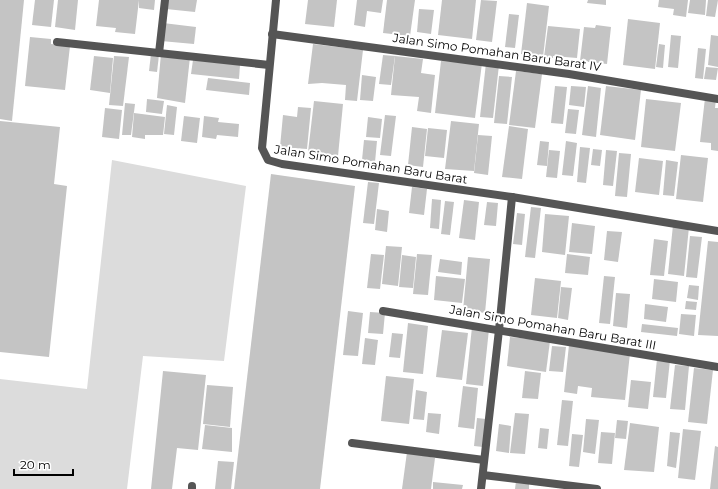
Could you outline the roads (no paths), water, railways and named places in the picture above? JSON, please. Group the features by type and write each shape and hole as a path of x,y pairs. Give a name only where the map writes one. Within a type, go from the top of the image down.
{"street":[{"path":"159,53 166,0"},
{"name":"Jalan Simo Pomahan Baru Barat","path":"276,0 262,148 268,160 282,164 512,197 718,231"},
{"name":"Jalan Simo Pomahan Baru Barat IV","path":"272,34 569,74 718,99"},
{"path":"57,42 269,65"},
{"path":"481,489 500,330 512,197"},
{"name":"Jalan Simo Pomahan Baru Barat III","path":"383,311 718,367"},
{"path":"352,443 484,460"},
{"path":"483,475 597,489"}]}
